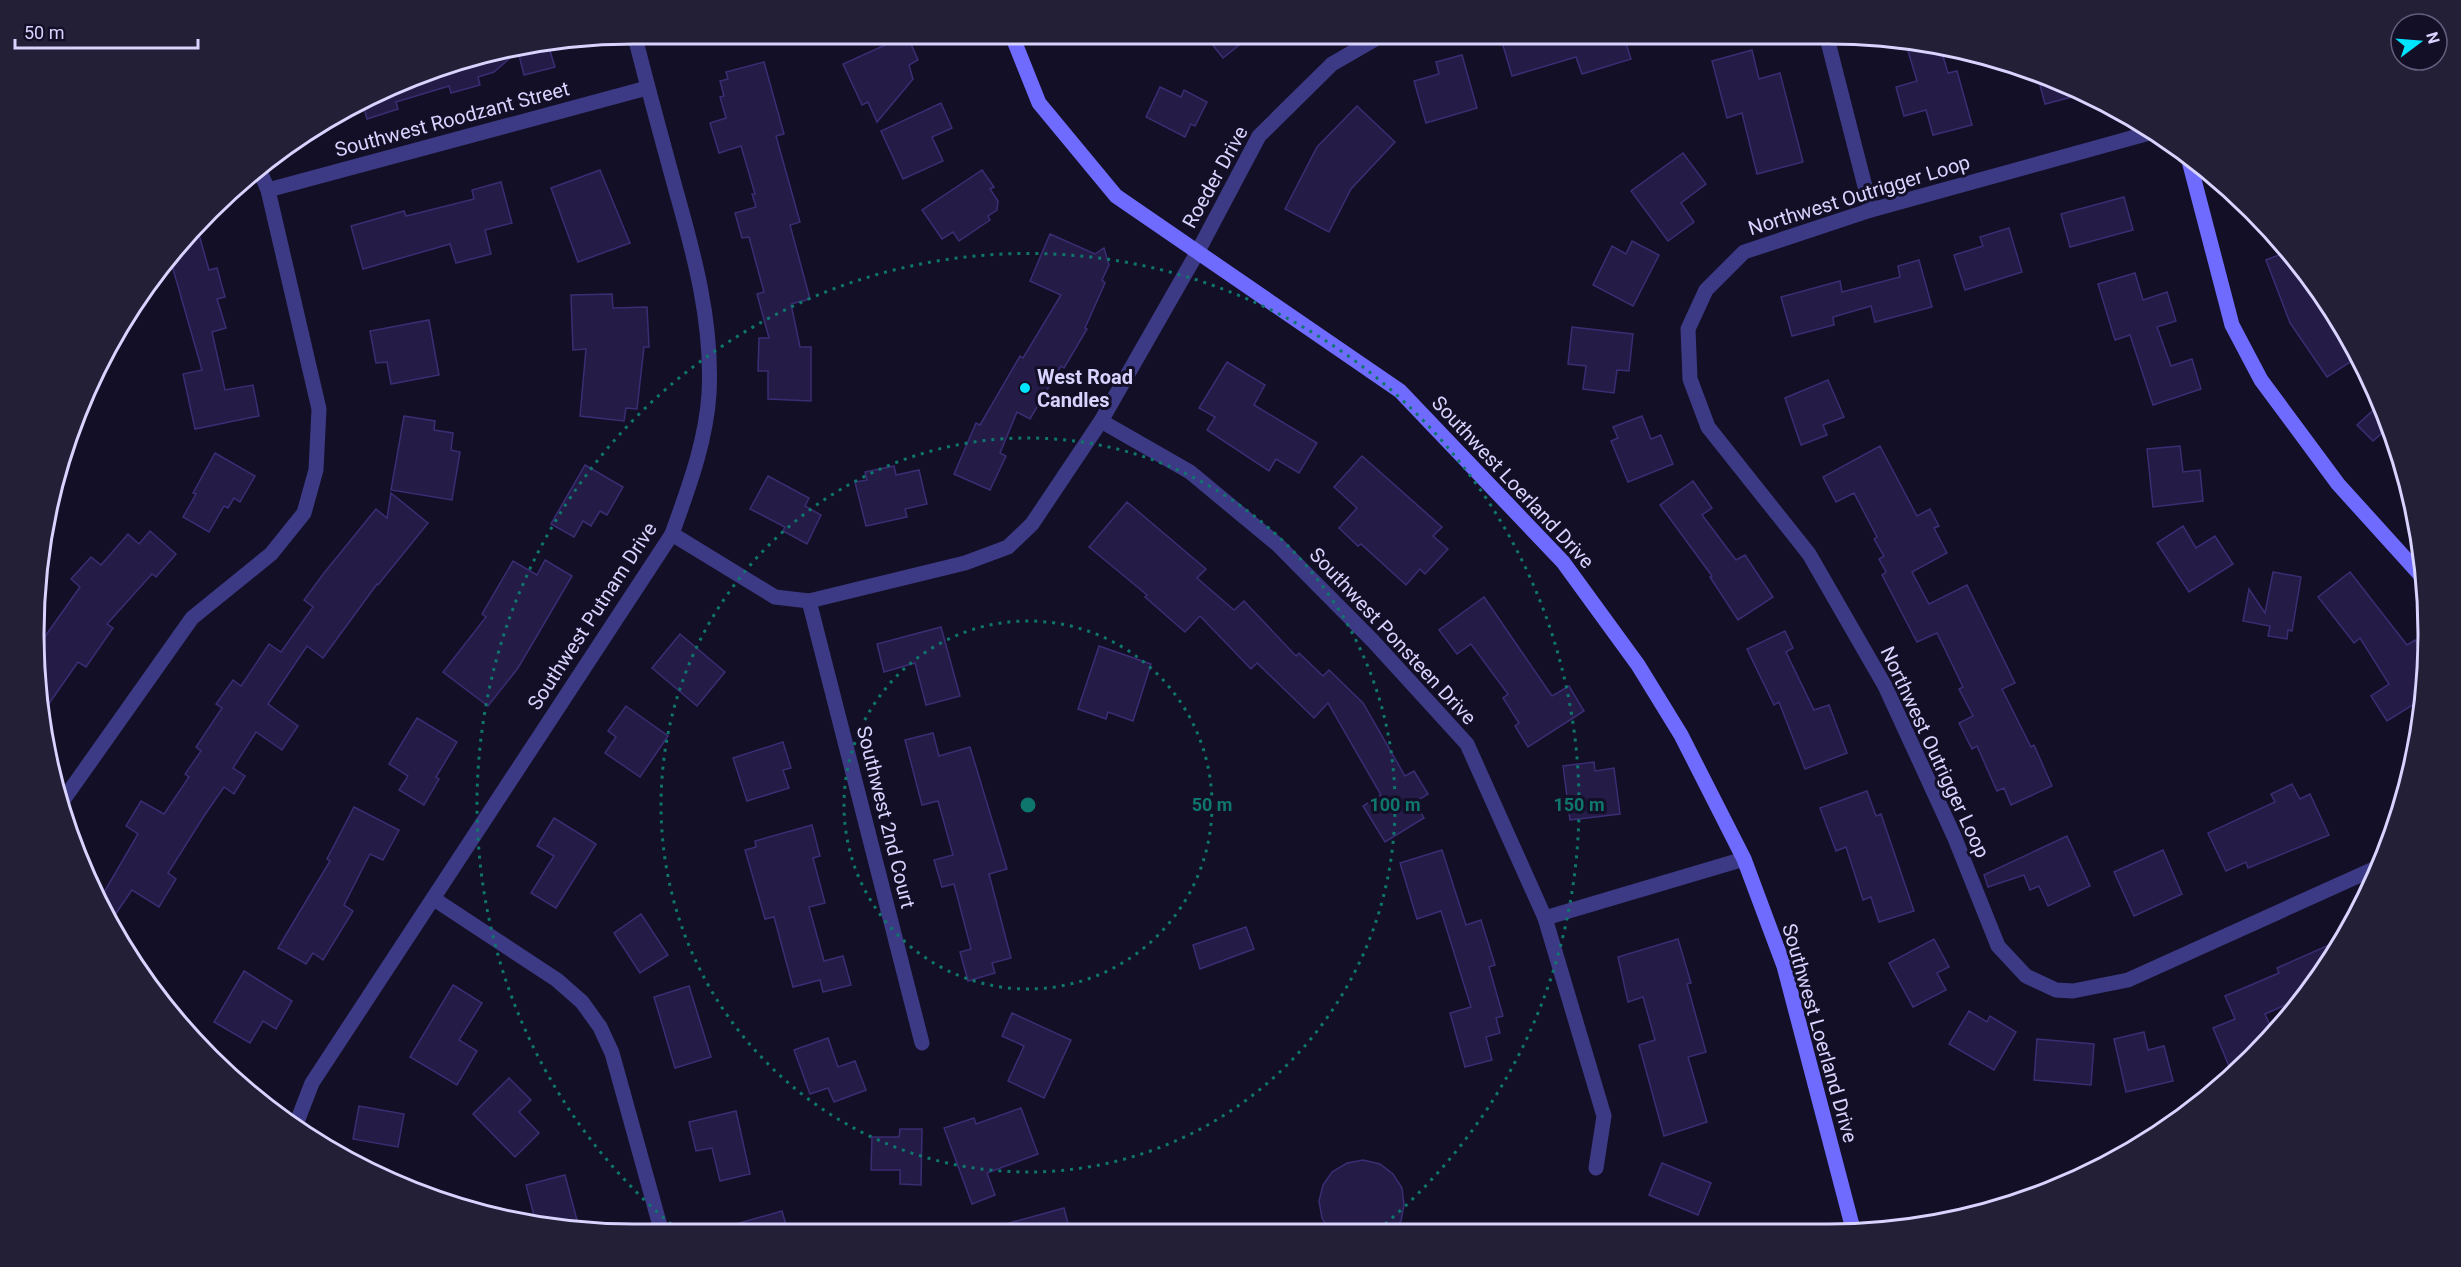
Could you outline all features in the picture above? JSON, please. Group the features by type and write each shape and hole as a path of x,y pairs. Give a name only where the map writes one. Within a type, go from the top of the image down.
{"street":[{"name":"Southwest Putnam Drive","path":"298,1118 312,1083 672,534 702,441 709,393 707,327 697,266 637,43"},
{"name":"Southwest Loerland Drive","path":"1015,43 1039,103 1086,163 1116,196 1400,391 1563,562 1638,665 1681,735 1743,859 1784,966 1851,1223"},
{"name":"Roeder Drive","path":"809,601 965,563 1008,547 1032,524 1101,421 1197,253 1259,135 1332,63 1368,43"},
{"path":"1828,43 1871,210"},
{"name":"Southwest Roodzant Street","path":"268,190 648,88"},
{"name":"Northwest Outrigger Loop","path":"2142,135 1871,210 1744,252 1706,290 1688,329 1690,379 1708,427 1809,554 1885,686 1954,836 1998,946 2026,976 2056,990 2073,991 2128,980 2367,872"},
{"path":"2191,168 2232,325 2260,380 2338,484 2413,567"},
{"path":"67,795 192,618 271,555 304,513 315,470 319,409 268,190 262,175"},
{"name":"Southwest Ponsteen Drive","path":"1101,421 1190,472 1278,545 1373,641 1467,744 1545,918 1604,1116 1596,1168"},
{"path":"672,534 775,597 809,601"},
{"name":"Southwest 2nd Court","path":"809,601 922,1043"},
{"path":"1545,918 1743,859"},
{"path":"434,898 558,980 582,1002 600,1027 612,1053 660,1224"}],"building":[{"path":"889,43 911,43 918,60 909,65 913,79 877,122 868,102 862,105 843,64"},
{"path":"1211,43 1242,43 1223,58"},
{"path":"1502,43 1626,43 1631,59 1582,74 1576,57 1512,76"},
{"path":"1908,49 1943,55 1948,73 1957,71 1972,125 1933,135 1926,110 1904,116 1896,87 1917,81"},
{"path":"550,50 555,67 524,75 519,55"},
{"path":"1752,50 1759,79 1780,73 1803,162 1757,174 1742,113 1727,118 1712,61"},
{"path":"1462,55 1477,108 1426,123 1414,81 1439,74 1436,62"},
{"path":"512,57 494,72 478,77 480,85 451,93 449,86 396,102 398,109 367,119 364,109 408,88 444,75"},
{"path":"764,62 784,134 776,136 800,222 790,225 810,299 791,304 800,347 811,347 811,401 768,399 768,371 758,371 759,338 769,338 757,294 764,292 749,237 742,238 735,213 756,207 752,194 755,194 741,146 719,153 710,123 726,118 720,97 724,96 720,81 728,79 726,72"},
{"path":"2039,83 2072,97 2045,104"},
{"path":"1160,87 1181,97 1184,90 1207,102 1195,126 1191,124 1185,137 1146,117"},
{"path":"941,103 952,128 932,137 943,161 903,179 881,131"},
{"path":"1357,106 1395,142 1351,189 1329,232 1285,209 1317,147"},
{"path":"1683,153 1706,184 1681,203 1694,222 1668,241 1631,191"},
{"path":"600,170 630,243 578,262 551,188"},
{"path":"982,170 994,187 990,189 998,201 997,210 988,216 990,220 959,241 953,232 942,239 922,210"},
{"path":"501,182 512,223 485,230 491,254 456,263 450,244 363,269 351,226 404,211 406,216 474,199 472,190"},
{"path":"2124,197 2133,230 2070,247 2061,214"},
{"path":"2009,228 2022,272 1965,290 1954,255 1983,246 1980,237"},
{"path":"199,234 209,270 217,268 225,297 217,299 226,328 212,332 225,390 253,385 259,416 195,429 183,374 202,370 172,266"},
{"path":"1050,234 1095,254 1104,248 1109,265 1102,280 1105,283 1085,328 1087,329 1064,368 1061,366 1030,419 1017,412 1000,453 1006,456 990,490 954,474 976,423 980,425 1020,356 1023,358 1061,295 1030,281"},
{"path":"1632,241 1659,255 1633,306 1593,285 1612,246 1626,254"},
{"path":"2280,255 2296,274 2351,362 2327,377 2290,323 2266,260"},
{"path":"1919,260 1932,307 1875,322 1871,306 1833,317 1834,325 1792,336 1781,297 1840,281 1842,292 1900,277 1898,266"},
{"path":"2135,273 2143,300 2167,292 2176,321 2157,327 2171,366 2192,359 2201,389 2153,405 2130,335 2115,340 2098,284"},
{"path":"612,294 613,308 647,307 649,347 644,347 637,409 626,408 624,421 580,416 586,349 573,350 571,295"},
{"path":"429,320 439,375 391,384 387,362 376,363 370,331"},
{"path":"1572,327 1633,334 1629,371 1617,370 1614,393 1583,389 1586,366 1568,364"},
{"path":"1227,362 1265,385 1254,405 1317,443 1299,473 1276,459 1269,471 1207,430 1215,417 1199,408"},
{"path":"1828,380 1844,417 1823,425 1827,435 1801,445 1785,398"},
{"path":"2374,410 2382,433 2373,441 2357,425"},
{"path":"404,416 435,421 434,430 453,433 451,450 460,452 452,500 391,490"},
{"path":"1642,416 1651,439 1661,435 1673,464 1628,482 1611,441 1618,438 1613,427"},
{"path":"1880,446 1917,516 1930,509 1939,526 1934,528 1947,553 1912,572 1929,604 1967,585 2015,683 2002,689 2031,747 2034,745 2052,786 2011,805 2004,788 1997,791 1977,746 1972,749 1959,723 1973,716 1959,689 1963,687 1937,633 1917,642 1882,575 1886,572 1879,559 1884,556 1874,539 1877,537 1854,493 1836,502 1823,477"},
{"path":"2180,446 2183,472 2200,470 2203,501 2153,507 2147,449"},
{"path":"215,453 255,476 240,502 234,498 228,508 224,506 209,532 183,517"},
{"path":"1362,456 1442,527 1433,536 1448,549 1425,574 1420,569 1406,585 1361,544 1358,546 1339,528 1357,508 1334,487"},
{"path":"585,465 623,487 607,515 600,511 591,526 583,521 574,537 551,524"},
{"path":"894,466 896,475 919,470 927,504 905,509 907,517 866,526 855,482 867,480 865,472"},
{"path":"768,476 809,498 805,506 821,515 807,544 783,531 785,527 750,509"},
{"path":"1693,481 1712,508 1702,515 1736,560 1745,555 1773,597 1738,620 1710,577 1712,576 1660,505"},
{"path":"391,493 428,523 377,584 323,658 307,646 268,704 298,726 282,750 256,732 233,768 245,776 234,794 224,787 204,816 168,873 176,879 159,907 132,890 115,914 104,893 138,834 126,826 141,801 164,814 189,777 185,774 201,751 196,747 222,708 216,704 233,680 241,686 269,644 281,652 313,607 304,600 324,573 376,509 387,518"},
{"path":"1127,502 1206,569 1197,578 1234,610 1244,601 1296,656 1299,653 1323,676 1329,670 1363,703 1405,776 1414,771 1428,794 1415,802 1424,818 1385,842 1363,806 1381,795 1328,703 1314,718 1257,663 1251,669 1200,616 1185,632 1145,597 1147,595 1089,547"},
{"path":"2183,526 2196,548 2215,536 2233,564 2189,592 2157,543"},
{"path":"150,531 176,554 156,577 152,574 107,624 113,628 86,667 78,662 48,704 44,638 80,587 71,579 91,557 101,565 128,534 139,544"},
{"path":"545,560 572,576 518,668 488,706 443,672 486,617 482,614 513,561 537,575"},
{"path":"2273,572 2301,577 2292,631 2288,630 2287,639 2268,636 2270,626 2243,621 2249,589 2265,613"},
{"path":"2350,572 2407,645 2415,640 2417,644 2413,705 2387,721 2371,696 2389,684 2360,638 2354,643 2318,597"},
{"path":"1484,597 1552,696 1569,686 1584,711 1528,747 1515,726 1519,723 1503,698 1508,694 1471,644 1457,654 1439,630"},
{"path":"941,627 960,696 926,705 915,663 884,672 877,644"},
{"path":"1785,631 1793,648 1786,652 1814,710 1829,705 1847,753 1805,769 1779,702 1774,705 1747,649"},
{"path":"680,634 725,672 697,706 652,668"},
{"path":"1099,646 1151,664 1133,721 1108,712 1106,719 1078,709"},
{"path":"626,706 668,736 640,777 605,753 616,737 608,731"},
{"path":"417,718 457,742 436,777 439,779 424,805 399,790 408,776 389,764"},
{"path":"933,733 939,756 970,747 1007,869 989,874 1011,958 992,963 995,973 968,981 960,952 971,949 954,884 942,887 934,860 953,855 938,801 922,805 905,740"},
{"path":"783,742 791,768 783,770 789,788 747,801 733,758"},
{"path":"1594,762 1595,771 1614,768 1620,814 1570,820 1563,766"},
{"path":"2292,784 2300,799 2310,794 2329,835 2248,868 2246,862 2226,871 2208,833 2275,802 2271,794"},
{"path":"1867,791 1876,816 1881,814 1914,911 1879,922 1871,897 1863,900 1846,847 1836,851 1820,808"},
{"path":"354,807 399,830 383,860 370,854 344,905 353,911 323,960 313,953 306,964 278,948 330,861 327,859"},
{"path":"554,818 596,844 556,908 531,893 554,856 537,846"},
{"path":"812,825 820,856 813,858 825,903 809,907 824,961 843,956 851,985 823,992 820,980 793,987 774,917 765,919 745,850 756,847 755,841"},
{"path":"2067,836 2090,886 2048,906 2039,886 2030,890 2024,875 1988,887 1984,875"},
{"path":"1442,850 1466,925 1481,920 1495,965 1489,967 1503,1016 1496,1018 1500,1033 1486,1037 1492,1060 1465,1067 1450,1013 1471,1007 1441,911 1417,919 1400,863"},
{"path":"2163,850 2182,894 2134,916 2114,872"},
{"path":"641,914 668,955 640,973 614,933"},
{"path":"1246,927 1254,949 1200,969 1193,945"},
{"path":"1678,939 1691,983 1687,984 1706,1052 1688,1057 1707,1122 1664,1136 1639,1045 1655,1040 1643,997 1628,1002 1618,957"},
{"path":"1934,939 1949,967 1937,973 1946,990 1913,1007 1889,963"},
{"path":"2327,946 2296,993 2286,1005 2265,1014 2270,1024 2229,1066 2213,1028 2235,1019 2225,996 2279,973 2277,968"},
{"path":"244,971 292,1001 276,1029 263,1021 250,1043 214,1022"},
{"path":"453,985 482,1003 459,1040 477,1051 457,1085 410,1057"},
{"path":"689,986 711,1057 675,1068 654,997"},
{"path":"1969,1011 1987,1022 1990,1016 2016,1032 1994,1070 1949,1044"},
{"path":"1012,1013 1071,1040 1044,1098 1008,1081 1024,1046 1002,1036"},
{"path":"2144,1032 2148,1050 2164,1046 2173,1081 2126,1092 2114,1039"},
{"path":"828,1038 838,1067 855,1061 866,1090 834,1102 828,1088 810,1094 794,1050"},
{"path":"2037,1039 2094,1044 2091,1085 2034,1080"},
{"path":"509,1078 531,1100 519,1112 539,1133 515,1157 473,1114"},
{"path":"359,1106 404,1114 398,1147 353,1139"},
{"path":"1021,1108 1038,1154 987,1173 995,1195 972,1204 944,1128 974,1118 976,1124"},
{"path":"736,1111 750,1174 720,1181 712,1148 696,1151 689,1122"},
{"path":"900,1129 922,1129 921,1185 900,1184 900,1170 871,1170 872,1137 899,1137"},
{"path":"1363,1160 1380,1164 1393,1174 1402,1188 1404,1205 1399,1224 1325,1224 1319,1201 1323,1185 1332,1172 1347,1163"},
{"path":"1662,1163 1711,1183 1698,1215 1649,1195"},
{"path":"565,1175 577,1220 534,1214 526,1185"},
{"path":"1064,1208 1068,1224 1006,1224"},
{"path":"782,1211 786,1224 736,1224"}],"place":[{"name":"West Road Candles","path":"1025,388"}]}
